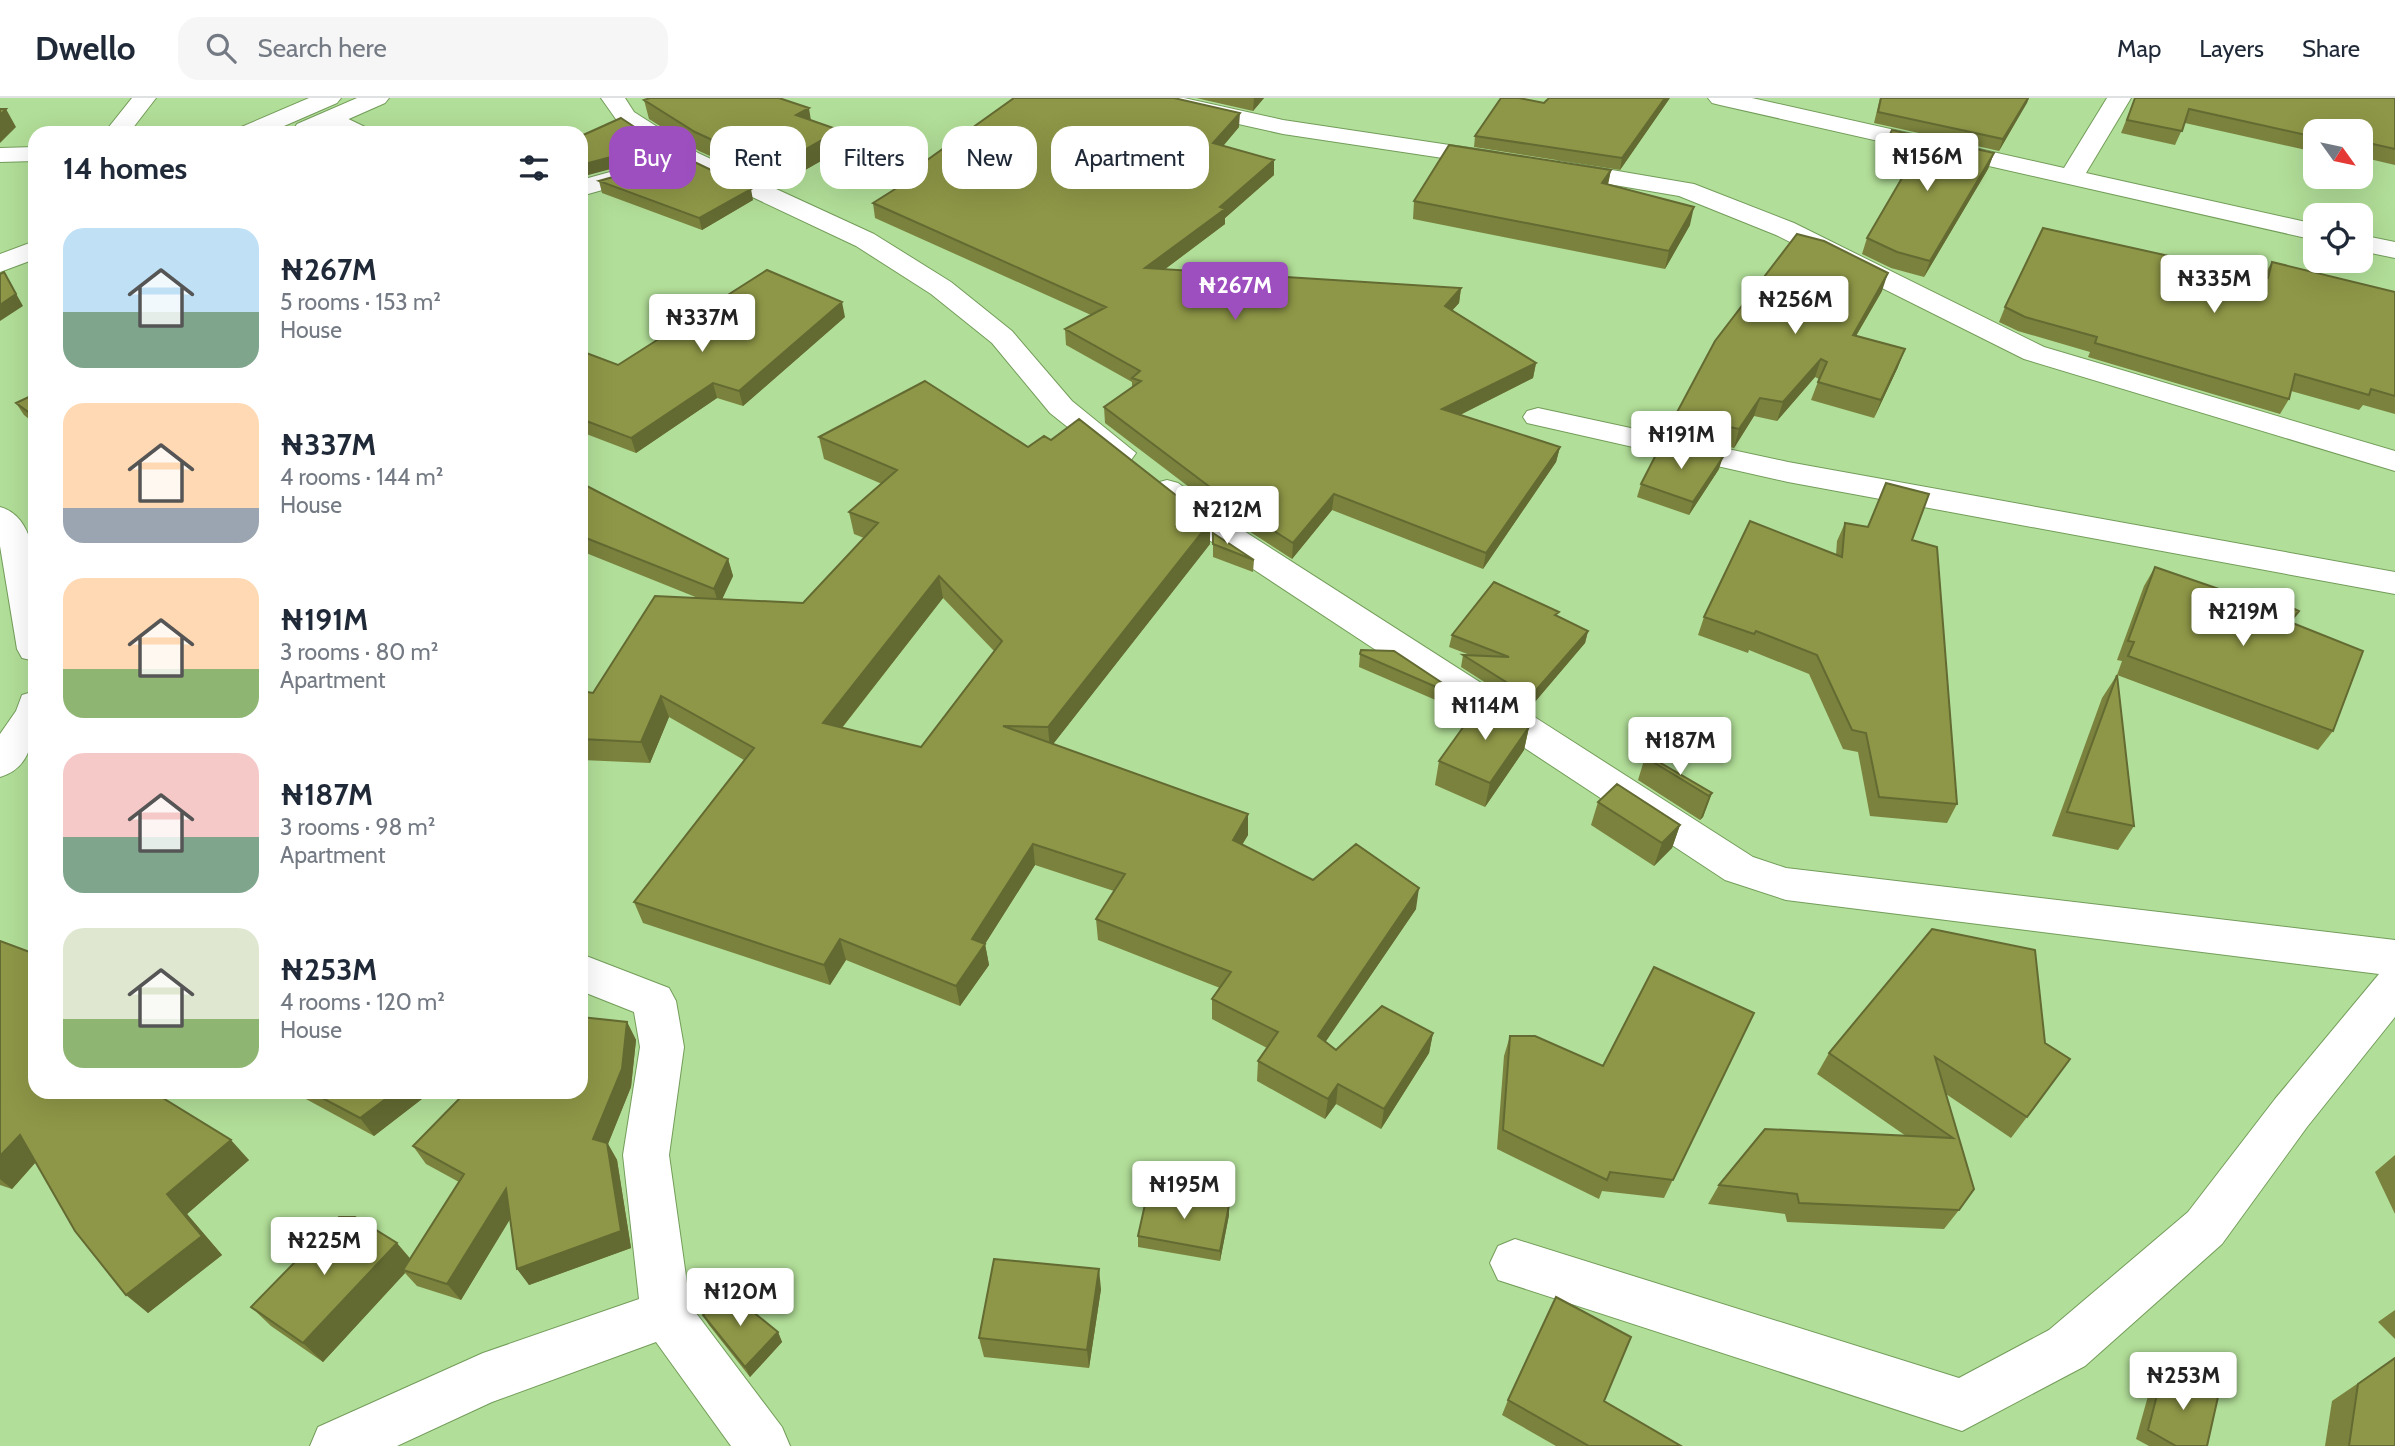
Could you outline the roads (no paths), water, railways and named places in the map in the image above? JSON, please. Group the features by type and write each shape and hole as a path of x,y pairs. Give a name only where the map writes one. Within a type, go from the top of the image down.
{"street":[{"path":"122,126 144,98"},
{"path":"271,126 331,108 377,98"},
{"path":"613,98 626,117 640,126"},
{"path":"1152,98 1283,127 1685,189 1786,229 2034,353 2395,461"},
{"path":"1720,98 2303,229"},
{"path":"2070,178 2119,98"},
{"path":"307,126 331,108"},
{"path":"331,108 350,126"},
{"path":"0,155 28,154"},
{"path":"696,161 865,240 941,288 1002,337 1061,407 1221,532 1739,869 1786,884 2395,958"},
{"path":"588,186 609,180"},
{"path":"0,239 28,227"},
{"path":"2373,245 2395,250"},
{"path":"0,264 28,251"},
{"path":"1538,417 1788,472 2395,583"},
{"path":"0,517 15,536 28,609"},
{"path":"0,763 28,721"},
{"path":"588,975 654,1001 662,1047 646,1155 666,1314 763,1446"},
{"path":"1515,1263 1962,1405 2067,1348 2205,1228 2291,1113 2395,985"},
{"path":"337,1446 483,1379 666,1314"}]}
